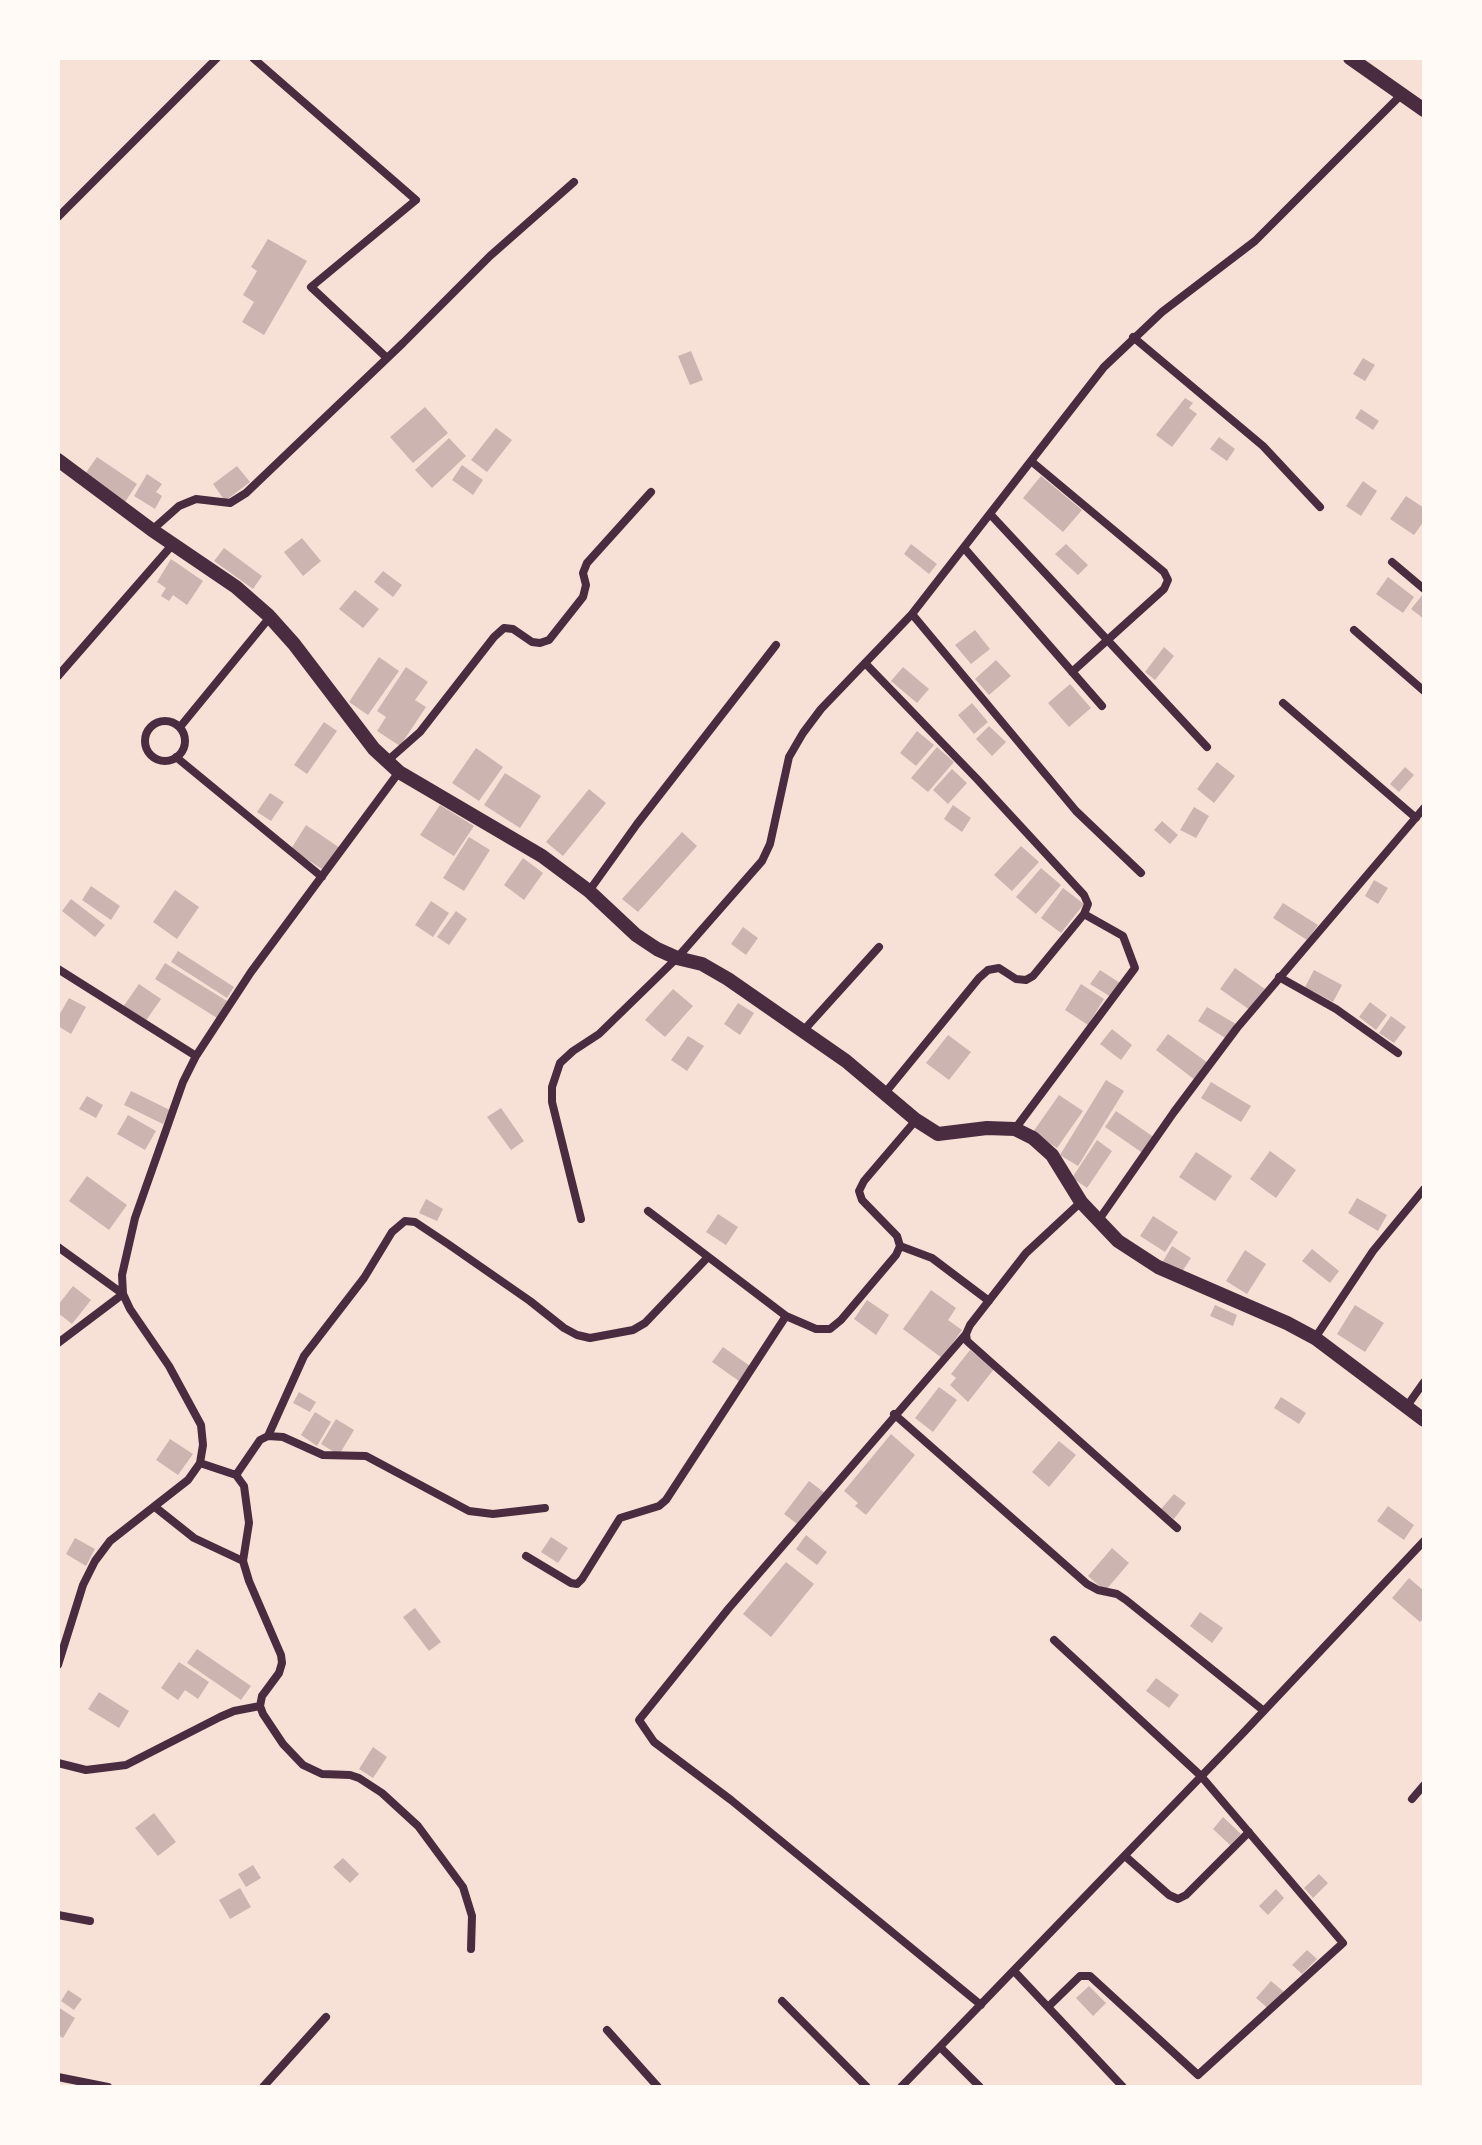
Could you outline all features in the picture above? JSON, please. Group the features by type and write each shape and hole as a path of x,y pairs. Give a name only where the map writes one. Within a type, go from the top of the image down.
{"street":[{"path":"58,217 217,58"},
{"path":"253,58 416,200 311,287 387,358"},
{"path":"1350,58 1424,110"},
{"path":"581,1219 552,1102 552,1087 560,1063 599,1034 677,958 762,861 770,844 789,757 821,709 912,614 1074,404 1133,337 1255,241 1402,94"},
{"path":"152,530 179,506 196,499 230,503 246,493 490,256 574,182"},
{"path":"1133,337 1263,446 1320,507"},
{"path":"58,460 236,587 270,617 386,762 399,772 542,856 657,949 702,964 804,1030 916,1120 938,1134 987,1128 1015,1129 1033,1138 1052,1155 1081,1202 1118,1241 1158,1267 1315,1338 1424,1420"},
{"path":"1031,461 1164,572 1168,580 1164,589 1072,672"},
{"path":"386,762 420,732 504,628 513,629 532,642 549,640 583,597 586,585 583,573 587,563 651,492"},
{"path":"991,515 1207,747"},
{"path":"60,671 173,544"},
{"path":"965,549 1102,706"},
{"path":"1392,562 1424,589"},
{"path":"912,614 1076,811 1141,873"},
{"path":"180,727 270,617"},
{"path":"1354,630 1424,691"},
{"path":"589,891 776,645"},
{"path":"865,663 977,779 1084,895 1088,904 1084,914 1033,976 1026,980 1016,979 999,968 988,970 979,978 885,1093"},
{"path":"1283,703 1416,818"},
{"path":"162,721 180,727 185,740 181,753 176,757 157,759 147,750 145,738 151,726 162,721"},
{"path":"176,757 322,877"},
{"path":"123,1294 122,1275 135,1218 164,1133 196,1056 251,972 399,772"},
{"path":"1097,1221 1174,1112 1279,977 1424,808"},
{"path":"1015,1129 1135,968 1123,936 1084,914"},
{"path":"804,1030 879,947"},
{"path":"58,969 196,1056"},
{"path":"1279,977 1336,1009 1398,1053"},
{"path":"648,1211 786,1316 816,1329 830,1329 896,1255 900,1246 897,1236 862,1200 859,1191 916,1120"},
{"path":"1315,1338 1373,1251 1424,1189"},
{"path":"981,2005 731,1800 654,1742 639,1720 729,1608 966,1334 1026,1253 1081,1202"},
{"path":"268,1436 304,1356 364,1278 392,1232 405,1221 415,1222 448,1244 564,1328 590,1338 633,1330 645,1323 708,1257"},
{"path":"900,1246 932,1258 989,1301"},
{"path":"58,1247 123,1294 169,1366 201,1425 203,1445 200,1463 188,1480 110,1541 95,1561 83,1585 58,1665"},
{"path":"58,1343 123,1294"},
{"path":"526,1556 577,1584 620,1518 659,1506 666,1500 786,1316"},
{"path":"966,1334 967,1341 1177,1528"},
{"path":"1407,1406 1424,1382"},
{"path":"894,1414 1087,1584 1126,1600 1264,1711"},
{"path":"236,1475 260,1440 268,1436 283,1437 323,1455 366,1456 469,1511 493,1514 545,1508"},
{"path":"200,1463 223,1468 236,1475 244,1486 249,1523 243,1561 281,1655 279,1673 262,1696 260,1706 283,1744 303,1765 322,1774 359,1778 382,1793 418,1826 463,1887 472,1916 471,1949"},
{"path":"155,1507 194,1538 243,1561"},
{"path":"901,2087 1424,1541"},
{"path":"1048,2007 1080,1976 1090,1976 1192,2072 1201,2074 1343,1943 1201,1776 1054,1640"},
{"path":"58,1763 86,1770 126,1765 220,1717 260,1706"},
{"path":"1412,1799 1424,1785"},
{"path":"1125,1856 1169,1895 1178,1899 1186,1895 1249,1832"},
{"path":"58,1915 90,1921"},
{"path":"1014,1971 1123,2087"},
{"path":"782,2001 867,2087"},
{"path":"263,2087 326,2017"},
{"path":"607,2030 658,2087"},
{"path":"940,2047 980,2087"},
{"path":"58,2077 108,2087"}],"building":[{"path":"268,239 307,261 264,335 242,322 254,302 243,295 257,271 251,267"},
{"path":"691,351 703,380 690,385 678,356"},
{"path":"1363,358 1375,365 1365,381 1353,374"},
{"path":"1185,398 1193,403 1189,408 1197,414 1172,447 1156,435"},
{"path":"425,407 448,433 413,463 390,437"},
{"path":"1361,409 1379,421 1373,430 1355,418"},
{"path":"496,428 512,440 487,472 471,460"},
{"path":"1219,437 1235,449 1227,461 1210,449"},
{"path":"449,438 466,456 432,488 415,470"},
{"path":"97,457 137,484 125,502 85,474"},
{"path":"462,465 483,480 473,495 452,480"},
{"path":"237,466 250,482 225,501 213,484"},
{"path":"147,474 162,484 156,492 162,496 155,509 134,496"},
{"path":"1041,476 1082,510 1063,532 1023,498"},
{"path":"1363,481 1377,491 1361,516 1346,506"},
{"path":"1406,496 1424,508 1424,521 1414,535 1390,519"},
{"path":"302,538 321,561 303,576 284,552"},
{"path":"911,544 937,564 929,574 904,554"},
{"path":"1066,544 1088,565 1078,575 1055,554"},
{"path":"224,548 262,576 253,589 214,561"},
{"path":"171,559 203,581 187,605 173,595 169,601 161,596 166,588 157,582"},
{"path":"383,571 402,585 393,597 374,582"},
{"path":"1388,577 1414,597 1403,613 1376,594"},
{"path":"355,590 379,609 363,628 339,609"},
{"path":"1424,593 1424,619 1411,609"},
{"path":"975,630 990,649 971,664 955,645"},
{"path":"1164,647 1174,656 1155,680 1145,672"},
{"path":"379,657 399,671 368,715 349,702"},
{"path":"996,660 1011,676 989,695 975,679"},
{"path":"406,667 428,682 415,700 426,707 400,746 377,731 386,717 377,711"},
{"path":"903,667 929,689 917,703 891,681"},
{"path":"1070,684 1091,708 1069,727 1048,703"},
{"path":"972,703 988,722 974,734 958,715"},
{"path":"324,722 337,731 307,774 294,765"},
{"path":"989,726 1006,742 992,756 976,739"},
{"path":"917,731 934,745 916,766 900,753"},
{"path":"937,747 954,762 928,792 911,778"},
{"path":"476,748 503,767 479,801 452,783"},
{"path":"1217,762 1235,776 1214,803 1197,789"},
{"path":"1405,767 1414,775 1399,792 1390,784"},
{"path":"952,769 967,783 948,804 933,790"},
{"path":"505,773 541,796 520,828 484,805"},
{"path":"589,789 606,803 563,856 546,842"},
{"path":"270,793 284,802 271,821 257,812"},
{"path":"440,805 474,826 454,856 420,835"},
{"path":"953,805 971,818 962,832 944,819"},
{"path":"1194,807 1209,816 1196,838 1180,830"},
{"path":"1162,821 1178,835 1170,844 1154,830"},
{"path":"306,825 340,848 325,871 291,849"},
{"path":"682,832 697,846 638,912 622,899"},
{"path":"469,837 490,850 464,891 443,878"},
{"path":"1021,846 1039,862 1012,891 994,875"},
{"path":"523,858 543,873 524,900 504,885"},
{"path":"1041,868 1061,885 1036,914 1016,897"},
{"path":"1374,880 1388,888 1378,904 1365,896"},
{"path":"91,886 120,906 111,920 82,900"},
{"path":"1063,888 1084,904 1061,933 1041,918"},
{"path":"175,890 199,907 177,939 153,922"},
{"path":"71,899 105,925 95,937 62,911"},
{"path":"431,901 449,913 433,937 415,925"},
{"path":"1283,903 1318,925 1307,940 1273,918"},
{"path":"456,911 467,919 449,945 437,937"},
{"path":"743,927 758,938 746,955 731,944"},
{"path":"178,951 234,987 227,998 171,962"},
{"path":"165,963 227,1001 217,1018 155,979"},
{"path":"1235,968 1265,989 1250,1010 1220,989"},
{"path":"1100,970 1120,983 1111,997 1090,984"},
{"path":"1314,970 1342,985 1333,1002 1305,987"},
{"path":"139,984 161,999 145,1022 123,1007"},
{"path":"1081,984 1104,999 1088,1025 1065,1010"},
{"path":"673,989 693,1006 665,1037 645,1020"},
{"path":"69,998 86,1007 71,1034 58,1026 58,1017"},
{"path":"1370,1002 1387,1015 1376,1030 1359,1017"},
{"path":"738,1003 754,1013 740,1035 724,1024"},
{"path":"1207,1007 1236,1024 1227,1039 1198,1021"},
{"path":"1391,1016 1406,1027 1394,1043 1379,1033"},
{"path":"1112,1029 1132,1045 1121,1060 1100,1044"},
{"path":"1168,1034 1208,1063 1195,1080 1156,1050"},
{"path":"948,1035 971,1052 949,1080 926,1063"},
{"path":"688,1036 704,1046 687,1071 671,1060"},
{"path":"1106,1080 1124,1091 1078,1166 1060,1155"},
{"path":"1211,1082 1251,1106 1241,1122 1201,1098"},
{"path":"131,1091 170,1110 163,1124 124,1105"},
{"path":"1059,1095 1083,1111 1057,1148 1033,1132"},
{"path":"87,1096 103,1105 96,1118 79,1109"},
{"path":"501,1108 524,1141 511,1150 487,1117"},
{"path":"1116,1111 1155,1138 1144,1154 1105,1127"},
{"path":"128,1115 156,1131 145,1150 117,1134"},
{"path":"1097,1140 1112,1151 1087,1188 1072,1178"},
{"path":"1270,1151 1296,1170 1276,1198 1250,1179"},
{"path":"1196,1152 1232,1176 1215,1201 1179,1177"},
{"path":"87,1176 127,1205 109,1230 69,1201"},
{"path":"1357,1198 1387,1215 1378,1231 1348,1213"},
{"path":"426,1199 443,1209 437,1221 419,1213"},
{"path":"718,1214 738,1227 726,1245 706,1232"},
{"path":"1153,1216 1178,1232 1165,1252 1140,1236"},
{"path":"1172,1246 1191,1258 1180,1275 1162,1263"},
{"path":"1312,1249 1339,1271 1330,1283 1302,1261"},
{"path":"1245,1250 1266,1264 1247,1294 1226,1281"},
{"path":"73,1286 91,1300 72,1324 58,1313 58,1305"},
{"path":"931,1290 956,1308 948,1320 962,1330 942,1358 903,1329"},
{"path":"867,1300 889,1315 876,1335 854,1319"},
{"path":"1215,1305 1237,1315 1233,1326 1210,1316"},
{"path":"1355,1305 1384,1323 1365,1352 1337,1334"},
{"path":"723,1347 750,1366 739,1381 712,1362"},
{"path":"970,1350 994,1369 968,1402 950,1385 956,1378 951,1374"},
{"path":"939,1387 957,1400 933,1432 915,1418"},
{"path":"299,1392 316,1402 310,1412 293,1403"},
{"path":"1281,1397 1306,1413 1299,1424 1274,1408"},
{"path":"315,1412 331,1422 317,1446 301,1435"},
{"path":"336,1419 354,1430 339,1455 321,1444"},
{"path":"891,1434 915,1455 866,1515 844,1491"},
{"path":"170,1439 193,1454 178,1475 156,1460"},
{"path":"1059,1441 1076,1455 1049,1487 1032,1472"},
{"path":"809,1481 825,1493 800,1526 784,1514"},
{"path":"1174,1494 1186,1503 1174,1519 1161,1509"},
{"path":"1388,1506 1414,1525 1404,1540 1377,1521"},
{"path":"806,1535 827,1552 817,1565 796,1549"},
{"path":"551,1537 568,1548 558,1563 541,1552"},
{"path":"75,1538 95,1549 86,1566 66,1554"},
{"path":"1112,1548 1129,1563 1105,1591 1088,1576"},
{"path":"786,1562 814,1584 771,1637 743,1614"},
{"path":"1409,1578 1424,1591 1424,1618 1420,1622 1392,1598"},
{"path":"415,1608 441,1642 429,1651 403,1617"},
{"path":"1200,1612 1223,1628 1212,1643 1190,1626"},
{"path":"197,1649 251,1686 241,1700 187,1663"},
{"path":"179,1662 209,1682 198,1699 185,1690 178,1700 161,1688"},
{"path":"1156,1678 1179,1695 1169,1708 1146,1691"},
{"path":"99,1692 129,1711 119,1728 88,1709"},
{"path":"373,1747 387,1757 373,1778 359,1769"},
{"path":"154,1813 176,1842 158,1856 135,1828"},
{"path":"1223,1817 1241,1834 1230,1845 1213,1829"},
{"path":"343,1858 359,1874 350,1883 333,1867"},
{"path":"253,1865 261,1878 246,1887 238,1874"},
{"path":"1319,1874 1328,1883 1313,1898 1304,1888"},
{"path":"240,1888 251,1907 230,1919 219,1900"},
{"path":"1276,1889 1284,1898 1268,1915 1259,1906"},
{"path":"1307,1950 1317,1959 1302,1974 1292,1965"},
{"path":"1271,1981 1284,1992 1270,2010 1256,1998"},
{"path":"1089,1986 1106,2003 1093,2016 1076,1998"},
{"path":"68,1990 82,1999 74,2010 61,2001"},
{"path":"58,2007 75,2018 63,2038 58,2035"}]}
